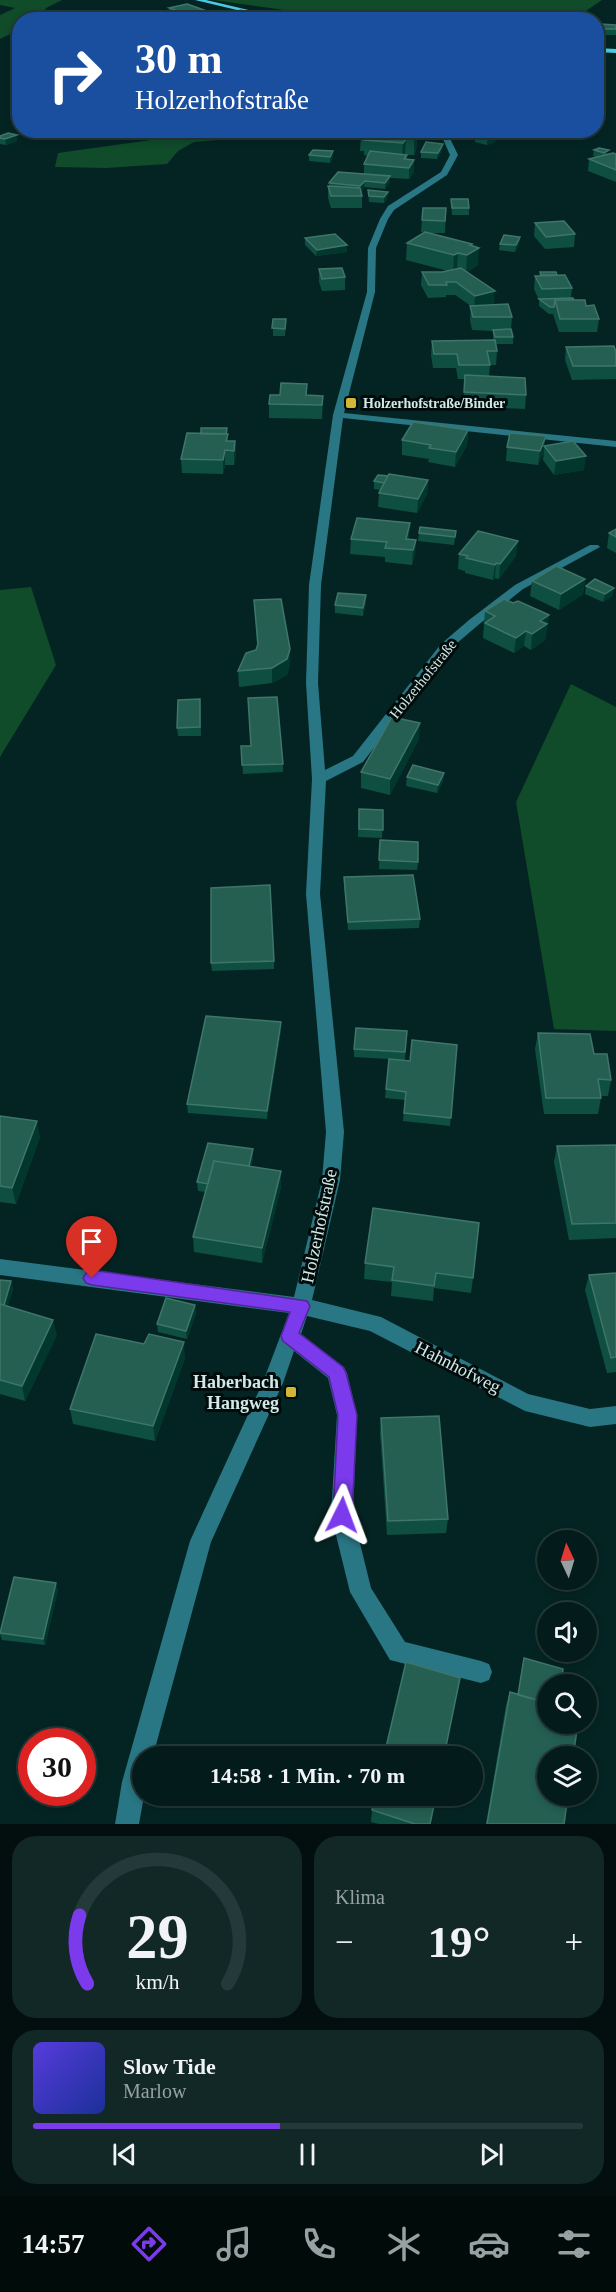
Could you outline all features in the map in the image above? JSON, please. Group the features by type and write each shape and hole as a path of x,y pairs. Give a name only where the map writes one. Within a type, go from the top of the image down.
{"main road":[{"path":"198,0 253,12"}],"street":[{"name":"Holzerhofstraße","path":"127,1824 134,1782 201,1541 273,1383 301,1306 331,1180 335,1132 313,894 320,779 312,683 315,585 338,416 371,292 372,248 384,219 392,208 444,173 452,163 454,155 446,138"},
{"path":"338,416 616,444"},
{"name":"Holzerhofstraße","path":"320,779 358,759 445,647 473,623 519,587 594,547"},
{"name":"Hahnhofweg","path":"0,1267 301,1306 374,1323 525,1402 590,1418 616,1415"},
{"path":"289,1336 337,1373 347,1415 342,1515 361,1592 398,1652 481,1672"}],"green space":[{"path":"0,0 62,0 46,8 44,12 12,12 12,33 0,39 0,15 15,8 0,5"},
{"path":"213,0 602,0 584,12 298,12"},
{"path":"154,138 242,138 194,142 178,151 167,164 106,168 55,167 58,153"},
{"path":"31,587 56,665 0,757 0,590"},
{"path":"571,684 616,707 616,1031 554,1029 516,802"}],"building":[{"path":"187,4 207,11 180,12 169,8"},
{"path":"604,24 616,25 616,29 604,29"},
{"path":"12,134 12,137 5,139 0,136"},
{"path":"366,138 415,138 406,139 403,143 364,140"},
{"path":"426,142 443,144 438,153 421,152"},
{"path":"599,148 609,150 604,153 594,150"},
{"path":"313,150 333,151 330,157 309,155"},
{"path":"370,151 407,155 404,159 414,160 409,168 364,164"},
{"path":"616,154 616,170 589,159"},
{"path":"338,172 390,176 385,183 365,181 360,186 329,183"},
{"path":"328,186 360,188 362,196 331,196"},
{"path":"368,190 388,192 384,197 369,196"},
{"path":"451,199 468,199 469,208 452,208"},
{"path":"423,208 446,208 445,221 422,220"},
{"path":"564,221 575,234 546,237 535,223"},
{"path":"425,232 472,244 470,245 479,248 467,255 458,253 454,255 407,243"},
{"path":"335,234 347,245 317,250 305,238"},
{"path":"504,235 520,237 516,245 500,244"},
{"path":"342,268 345,277 322,279 319,269"},
{"path":"461,268 495,291 475,296 456,282 446,282 447,285 429,285 422,272 442,272"},
{"path":"540,272 556,272 557,275 541,275"},
{"path":"565,275 572,288 542,289 535,276"},
{"path":"573,298 574,300 555,300 554,307 550,307 539,299"},
{"path":"555,300 585,300 586,306 594,305 599,319 560,319"},
{"path":"508,304 512,317 473,317 470,306"},
{"path":"273,319 286,319 285,329 272,328"},
{"path":"511,329 513,337 495,337 493,330"},
{"path":"495,340 497,351 487,351 490,365 459,365 457,354 434,354 432,341"},
{"path":"614,346 616,366 573,366 566,347"},
{"path":"465,375 525,378 526,395 464,392"},
{"path":"281,383 307,384 306,395 323,396 322,405 269,404 270,395 280,395"},
{"path":"413,422 468,430 456,452 429,448 431,445 402,440"},
{"path":"201,428 227,428 226,434 201,434"},
{"path":"187,433 228,434 226,441 235,441 234,451 225,450 223,460 181,459"},
{"path":"510,433 546,436 540,451 507,447"},
{"path":"573,441 586,456 556,461 544,446"},
{"path":"389,474 428,480 418,499 379,493"},
{"path":"378,475 388,476 384,483 374,481"},
{"path":"357,518 410,523 406,539 416,540 413,550 385,548 387,542 351,539"},
{"path":"420,527 456,531 455,537 419,533"},
{"path":"616,529 616,537 609,533"},
{"path":"478,531 518,541 500,564 495,565 466,558 468,556 459,554"},
{"path":"556,566 585,579 561,594 532,581"},
{"path":"595,579 614,588 605,594 586,586"},
{"path":"338,593 366,595 363,608 335,605"},
{"path":"281,599 290,649 287,659 272,668 238,671 246,653 256,650 258,644 254,600"},
{"path":"504,599 513,603 518,601 549,615 540,621 547,624 532,634 526,631 516,638 485,623 495,616 485,611"},
{"path":"277,697 283,764 242,765 241,746 251,746 248,698"},
{"path":"200,699 200,727 177,728 178,700"},
{"path":"392,717 420,723 390,779 361,772"},
{"path":"413,765 444,773 438,785 407,777"},
{"path":"359,809 383,810 383,830 359,829"},
{"path":"380,840 418,842 418,862 379,860"},
{"path":"413,875 420,919 348,922 344,877"},
{"path":"270,885 274,961 211,963 211,888"},
{"path":"206,1016 281,1022 267,1111 187,1104"},
{"path":"356,1028 407,1031 405,1052 354,1049"},
{"path":"538,1033 590,1034 594,1054 607,1054 611,1080 598,1079 601,1098 546,1098"},
{"path":"412,1040 457,1045 451,1118 404,1113 406,1092 386,1089 389,1059 410,1061"},
{"path":"0,1116 37,1121 12,1188 0,1186"},
{"path":"208,1143 253,1149 249,1166 214,1161 208,1184 197,1182"},
{"path":"616,1145 616,1223 572,1224 557,1146"},
{"path":"214,1161 281,1171 262,1248 193,1237"},
{"path":"373,1208 479,1223 473,1278 436,1273 434,1286 392,1280 394,1267 365,1263"},
{"path":"616,1273 616,1357 611,1358 589,1275"},
{"path":"0,1280 11,1281 4,1305 0,1304"},
{"path":"166,1298 195,1305 186,1331 157,1324"},
{"path":"0,1304 53,1320 22,1386 0,1380"},
{"path":"96,1334 144,1344 149,1334 184,1342 153,1426 70,1409"},
{"path":"439,1416 448,1519 388,1521 381,1418"},
{"path":"14,1577 56,1583 43,1639 0,1633"},
{"path":"524,1658 563,1669 562,1674 537,1674 537,1700 518,1695"},
{"path":"406,1662 460,1678 446,1746 386,1746"},
{"path":"510,1692 537,1700 537,1734 576,1734 575,1746 537,1746 537,1806 567,1806 564,1824 487,1824"},
{"path":"373,1806 434,1806 430,1824 415,1824 372,1810"}],"place":[{"name":"Holzerhofstraße/Binder","path":"351,403"},
{"name":"Haberbach Hangweg","path":"291,1392"}],"route":[{"path":"92,1278 301,1306 289,1336 337,1373 347,1415 342,1515"}]}
